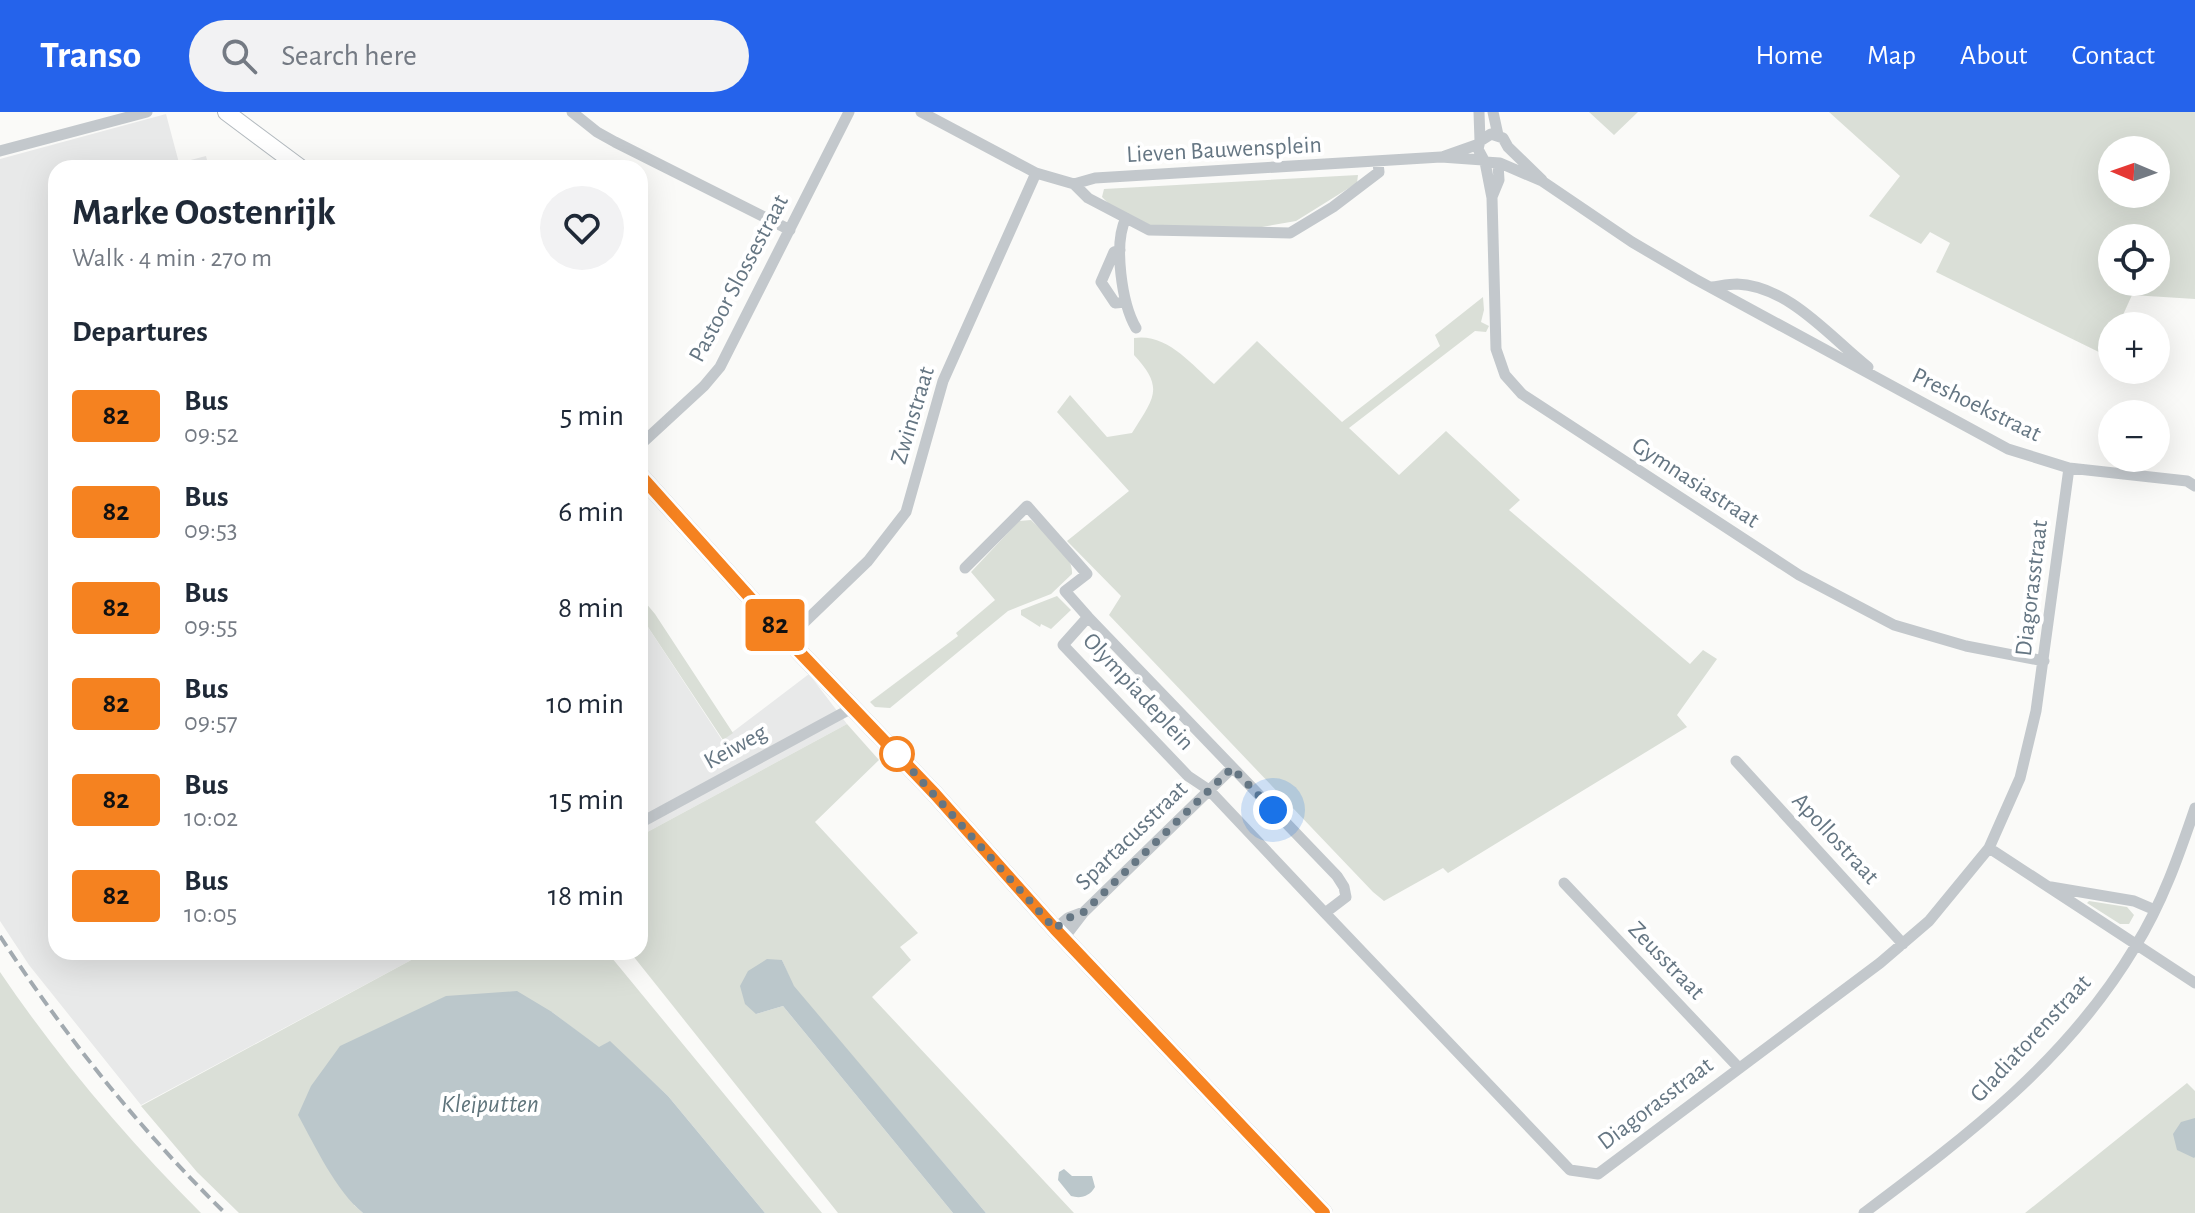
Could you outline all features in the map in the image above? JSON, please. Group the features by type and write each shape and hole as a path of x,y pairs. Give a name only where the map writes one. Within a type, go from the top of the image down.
{"street":[{"path":"0,151 147,112"},
{"path":"226,112 290,160"},
{"path":"572,112 606,137 790,230"},
{"name":"Pastoor Slossestraat","path":"648,438 720,367 849,112"},
{"name":"Lieven Bauwensplein","path":"921,112 1036,173 1074,184 1088,198 1149,230 1290,233 1365,184 1379,172 1378,163"},
{"path":"1479,112 1479,155 1484,161 1499,163 1507,156 1508,147 1498,135 1493,112"},
{"path":"1480,142 1491,134 1498,135"},
{"name":"Lieven Bauwensplein","path":"1441,157 1480,142"},
{"name":"Preshoekstraat","path":"1508,147 1542,181 1632,242 2008,449 2069,468 2192,481"},
{"name":"Lieven Bauwensplein","path":"1074,184 1095,178 1441,157 1484,161"},
{"name":"Gymnasiastraat","path":"1484,161 1492,198 1496,349 1505,375 1522,394 1799,575 1894,625 1966,646 2044,661"},
{"name":"Preshoekstraat","path":"1499,163 1542,181"},
{"name":"Gymnasiastraat","path":"1492,198 1499,180 1499,163"},
{"name":"Zwinstraat","path":"787,639 868,561 906,512 943,381 1036,173"},
{"path":"1126,218 1120,234 1120,250 1126,302 1136,328"},
{"path":"1120,250 1114,252 1101,282 1115,303 1126,302"},
{"name":"Preshoekstraat","path":"1710,287 1737,284 1766,290 1798,308 1890,385"},
{"name":"Diagorasstraat","path":"1325,913 1570,1170 1598,1174 1903,944 1929,921 1989,848 2020,778 2036,711 2069,468"},
{"path":"648,484 1060,934 1324,1213"},
{"name":"Olympiadeplein","path":"965,568 1027,506 1087,574 1065,591 1337,876 1346,897 1325,913 1209,790 1188,776 1063,645 1088,617"},
{"name":"Keiweg","path":"648,819 852,708"},
{"name":"Apollostraat","path":"1736,761 1903,944"},
{"path":"1209,790 1232,768"},
{"name":"Spartacusstraat","path":"1060,934 1068,918 1084,912 1209,790"},
{"name":"Gladiatorenstraat","path":"1864,1213 2011,1098 2084,1021 2136,946 2155,910 2177,861 2195,808"},
{"path":"1989,848 2195,983"},
{"name":"Zeusstraat","path":"1564,883 1739,1068"},
{"path":"2047,887 2134,901 2155,910"}],"shaded area":[{"path":"1589,112 1638,112 1614,135"},
{"path":"1829,112 2195,112 2195,299 2148,296 2170,296 2170,224 2098,224 2098,296 2132,296 2124,312 2098,312 2098,352 1936,272 1950,243 1930,232 1921,244 1869,216 1900,176"},
{"path":"166,114 178,160 48,160 48,960 411,960 141,1105 29,965 0,921 0,159"},
{"path":"1358,175 1357,183 1296,221 1262,227 1152,226 1109,204 1102,197 1104,189"},
{"path":"1483,297 1481,322 1489,326 1486,332 1475,331 1349,428 1399,475 1446,431 1520,500 1509,510 1690,664 1703,650 1717,659 1677,715 1687,727 1448,873 1443,868 1384,901 1109,615 1121,596 1067,541 1129,491 1057,412 1070,395 1107,437 1132,433 1153,393 1150,376 1134,355 1134,338 1157,340 1168,345 1214,384 1257,341 1342,422 1440,346 1435,335"},
{"path":"1031,520 1063,552 1072,574 1051,594 1008,611 890,708 875,707 870,702 958,636 956,633 995,600 971,572 1019,521"},
{"path":"1057,596 1071,610 1051,629 1041,624 1040,627 1021,615 1021,610"},
{"path":"648,606 733,733 723,740 648,627"},
{"path":"648,627 722,740 809,674 847,724 648,832"},
{"path":"847,724 879,760 815,822 918,933 900,947 911,960 872,997 1074,1213 986,1213 793,986 782,960 756,1014 783,1006 953,1213 838,1213 636,960 648,960 648,832"},
{"path":"2087,903 2127,907 2134,915 2129,924 2120,924"},
{"path":"411,960 614,960 822,1213 765,1213 668,1096 609,1042 599,1048 552,1012 354,1205 363,1213 239,1213 197,1172 141,1106"},
{"path":"0,972 95,1097 201,1213 0,1213"},
{"path":"2187,1083 2195,1091 2195,1213 2025,1213"}],"water":[{"path":"767,959 782,960 794,986 986,1213 953,1213 783,1006 756,1014 745,1004 740,986 748,971"},
{"name":"Kleiputten","path":"517,991 599,1047 610,1041 668,1096 765,1213 363,1213 335,1180 298,1115 311,1086 340,1046 446,996"},
{"path":"2195,1118 2194,1158 2177,1150 2173,1134 2181,1122"},
{"path":"1064,1169 1072,1176 1092,1176 1095,1187 1091,1193 1071,1196 1058,1180 1059,1172"}],"railway":[{"path":"0,936 105,1081 163,1149 225,1213"}],"bus line":[{"name":"82","path":"648,484 787,639 935,794 1055,929 1324,1213"}],"route":[{"path":"897,754 891,747 1055,929 1068,918 1084,912 1232,768 1273,810"}]}
